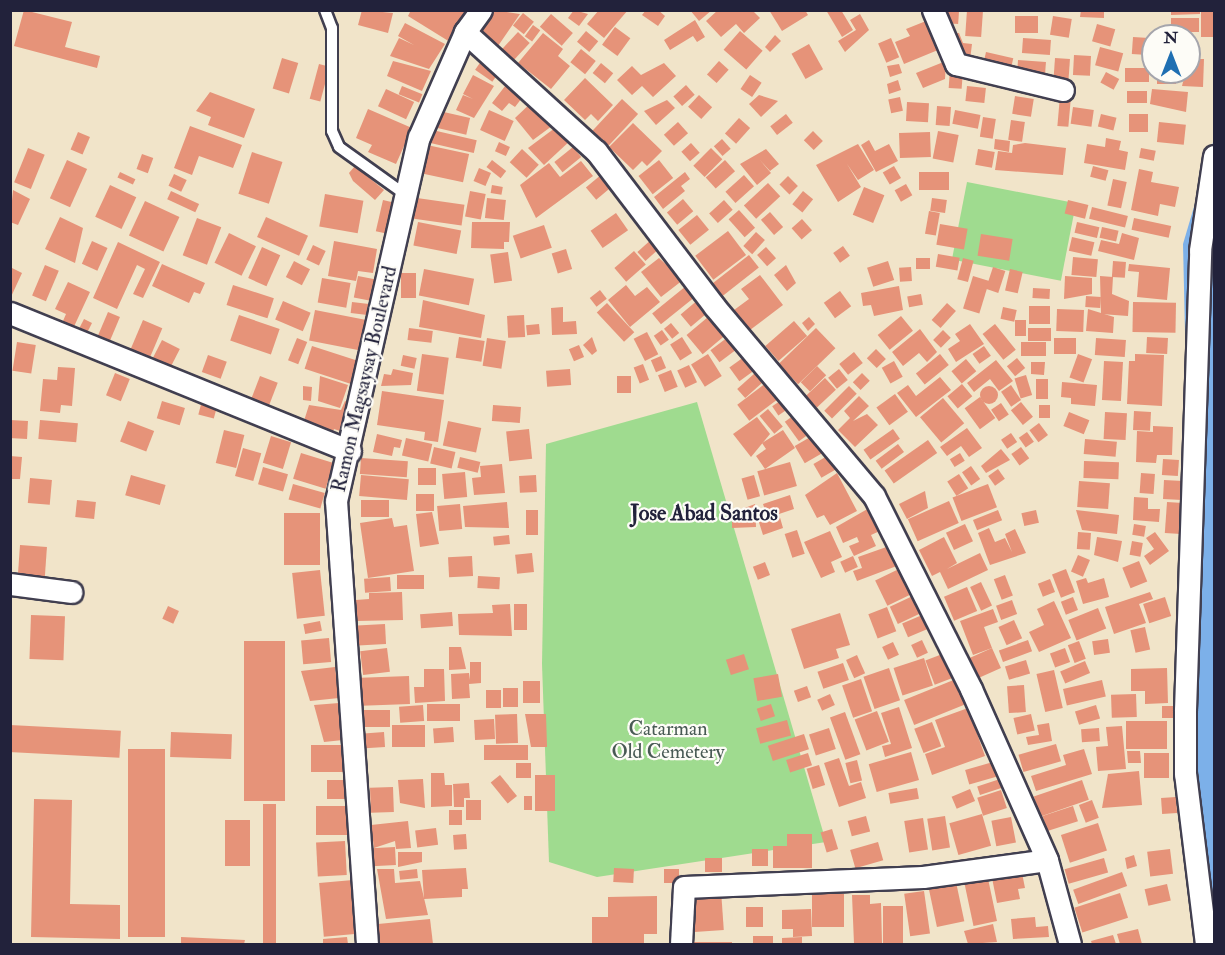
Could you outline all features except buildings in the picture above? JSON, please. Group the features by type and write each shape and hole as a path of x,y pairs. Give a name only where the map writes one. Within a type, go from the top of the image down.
{"street":[{"name":"Ramon Magsaysay Boulevard","path":"367,945 336,501 350,451 419,137 465,32 480,10"},
{"path":"933,10 956,64 973,73 1063,90"},
{"path":"465,32 596,151 714,306 874,496 971,689 1047,860 1070,945"},
{"path":"1206,945 1185,774 1185,710 1200,250 1215,156"},
{"path":"10,313 350,451"},
{"path":"10,584 71,592"},
{"path":"681,945 684,887 923,878 1047,860"}],"lane":[{"path":"325,10 332,28 332,131 339,147 406,195"}],"green space":[{"path":"967,182 1076,203 1061,281 952,260"},
{"name":"Catarman Old Cemetery","path":"697,402 826,842 597,877 549,862 542,664 546,444"}],"water":[{"path":"1214,139 1214,944 1199,944 1183,244"}],"district":[{"name":"Jose Abad Santos","path":"704,514"}]}
